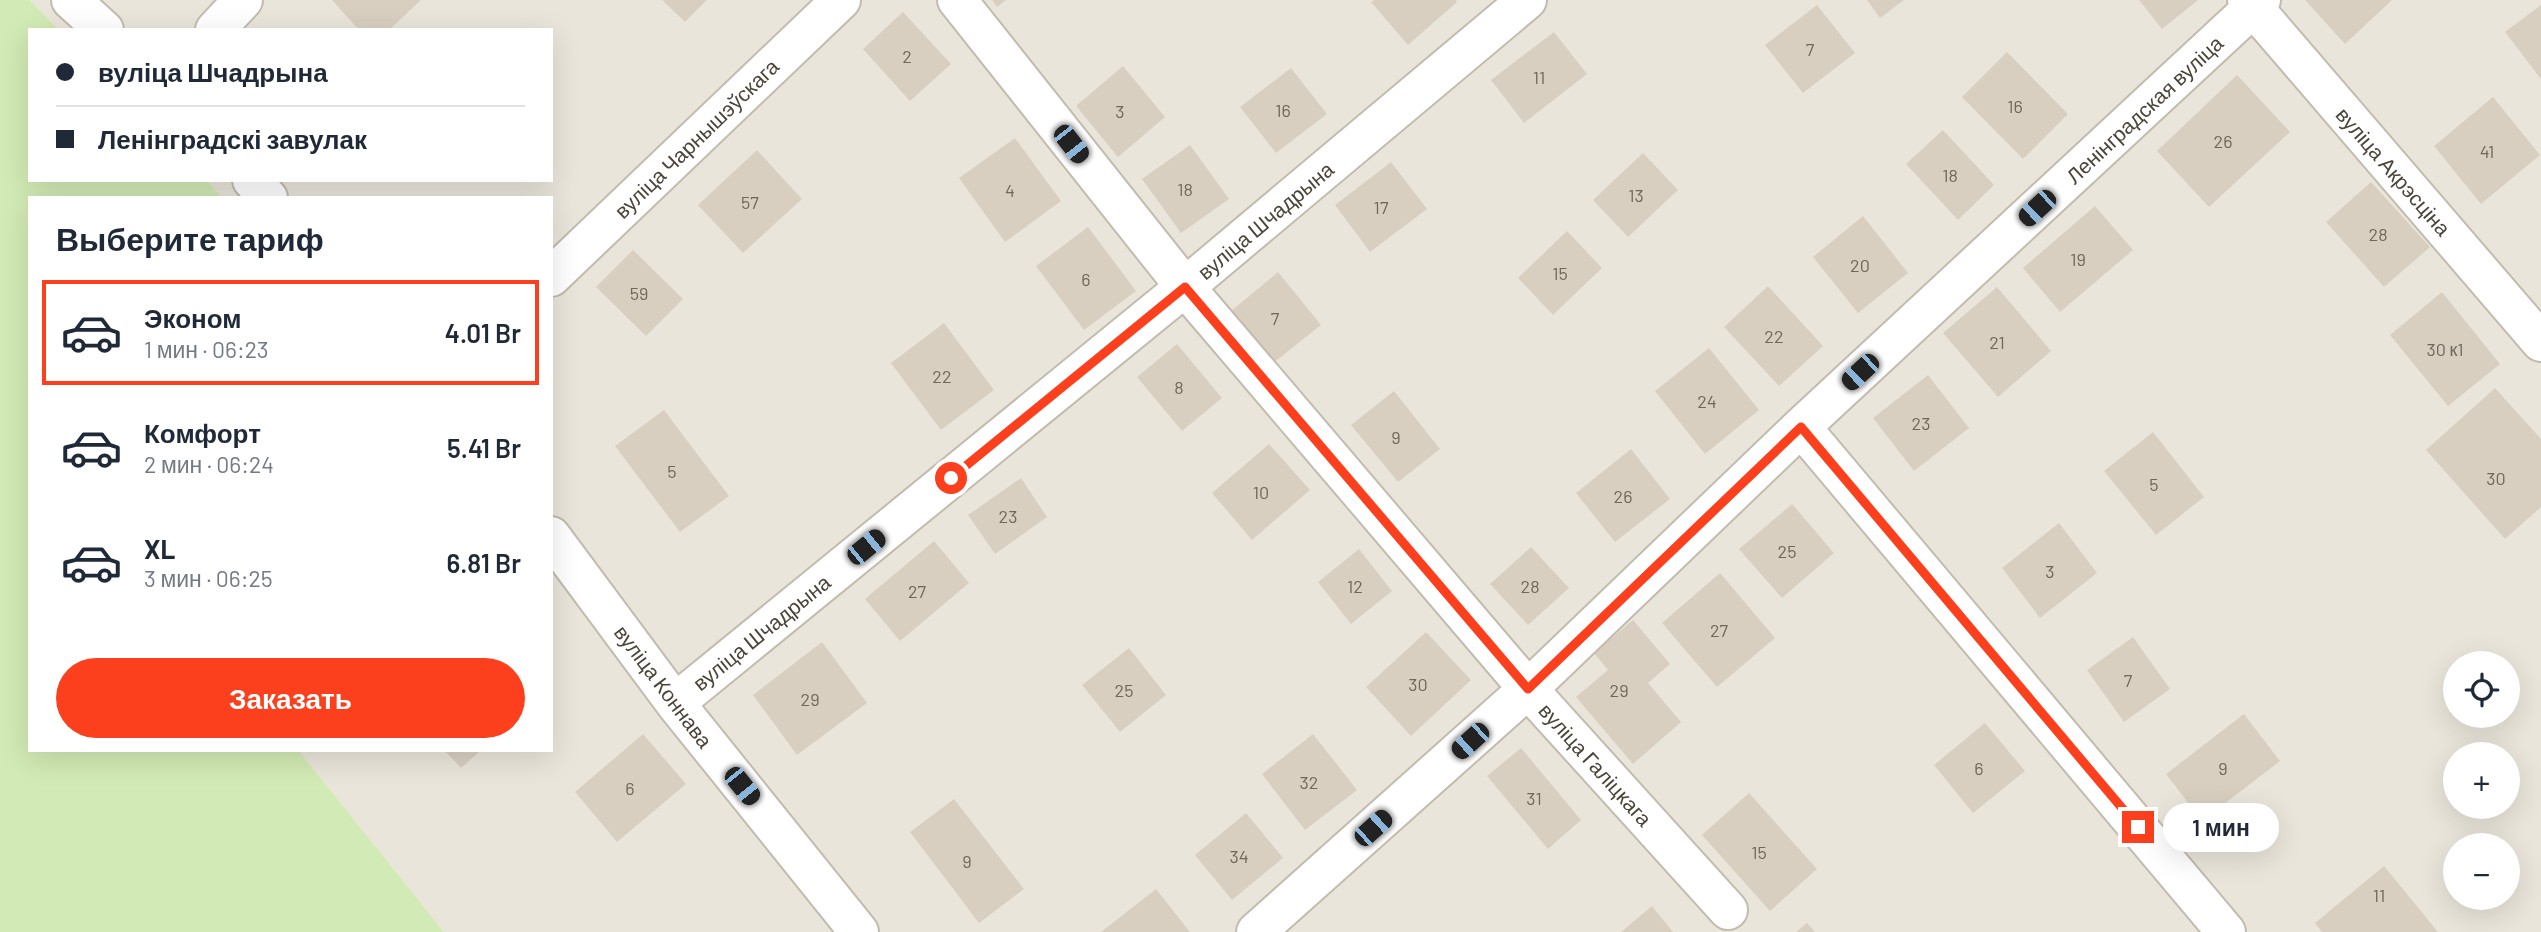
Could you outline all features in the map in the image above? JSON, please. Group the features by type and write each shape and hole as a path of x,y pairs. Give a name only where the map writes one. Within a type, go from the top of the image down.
{"street":[{"path":"72,0 102,28"},
{"path":"217,28 243,0"},
{"name":"вуліца Чарнышэўскага","path":"553,274 841,0"},
{"name":"вуліца Галіцкага","path":"957,0 1185,287 1528,689 1728,910"},
{"name":"вуліца Шчадрына","path":"675,703 1185,287 1527,0"},
{"name":"вуліца Акрэсціна","path":"2254,3 2541,342"},
{"name":"Ленінградская вуліца","path":"1256,932 1528,689 1801,427 2254,3"},
{"path":"254,182 266,196"},
{"path":"1801,427 2226,932"},
{"name":"вуліца Коннава","path":"553,539 675,703 859,932"}],"shaded area":[{"path":"30,0 2541,0 2541,932 444,932 300,752 553,752 553,196 221,196 208,182 553,182 553,28 57,28"}],"green space":[{"path":"0,0 30,0 57,28 28,28 28,182 208,182 221,196 28,196 28,752 300,752 444,932 0,932"}],"building":[{"path":"332,0 421,0 391,28 357,28"},
{"path":"662,0 707,0 685,22"},
{"path":"992,0 1006,0 997,7"},
{"path":"1867,0 1904,0 1880,18"},
{"path":"2139,0 2198,0 2162,29"},
{"path":"2305,0 2392,0 2345,44"},
{"path":"1371,2 1457,2 1408,45"},
{"path":"1817,5 1855,53 1803,93 1765,45"},
{"path":"2541,5 2541,79 2505,32"},
{"path":"903,12 951,64 910,101 863,49"},
{"path":"1554,32 1587,74 1524,123 1491,80"},
{"path":"2007,52 2068,114 2023,159 1962,97"},
{"path":"1123,66 1165,117 1118,157 1076,106"},
{"path":"1291,68 1327,114 1276,153 1240,107"},
{"path":"2237,75 2290,132 2209,207 2157,151"},
{"path":"2493,97 2540,155 2481,204 2434,146"},
{"path":"1943,130 1994,185 1958,220 1906,164"},
{"path":"1015,138 1061,201 1005,242 959,178"},
{"path":"1190,145 1229,199 1181,233 1142,179"},
{"path":"757,150 802,199 743,253 698,205"},
{"path":"1643,153 1678,190 1628,237 1593,200"},
{"path":"1391,162 1427,209 1370,252 1335,205"},
{"path":"2371,182 2430,247 2384,287 2326,222"},
{"path":"2095,206 2133,250 2060,312 2023,268"},
{"path":"1863,216 1908,273 1858,313 1813,257"},
{"path":"1088,227 1136,291 1084,330 1036,266"},
{"path":"1567,231 1602,268 1553,315 1518,278"},
{"path":"633,250 683,299 646,336 596,287"},
{"path":"1278,272 1321,325 1272,364 1230,312"},
{"path":"1768,286 1823,346 1779,386 1724,327"},
{"path":"1997,287 2051,351 1998,397 1943,333"},
{"path":"2442,292 2500,364 2448,406 2390,335"},
{"path":"944,323 994,390 941,430 891,363"},
{"path":"1177,344 1222,398 1182,431 1137,377"},
{"path":"1709,348 1759,410 1705,454 1655,391"},
{"path":"1928,375 1969,428 1914,471 1873,418"},
{"path":"2495,388 2541,439 2541,507 2505,539 2426,450"},
{"path":"1394,391 1440,449 1398,482 1351,425"},
{"path":"664,410 729,496 680,532 615,446"},
{"path":"2153,432 2204,497 2156,535 2104,471"},
{"path":"1269,444 1310,490 1252,540 1212,493"},
{"path":"1631,449 1670,499 1615,542 1576,493"},
{"path":"1021,478 1047,517 995,554 968,515"},
{"path":"1792,504 1834,553 1782,598 1739,549"},
{"path":"2059,523 2097,573 2040,618 2002,568"},
{"path":"934,541 969,583 900,641 865,599"},
{"path":"1531,547 1569,588 1528,625 1490,584"},
{"path":"1359,549 1392,591 1351,624 1318,582"},
{"path":"1720,573 1775,638 1717,687 1662,623"},
{"path":"1633,620 1670,664 1648,683 1681,722 1633,764 1576,697 1608,670 1594,653"},
{"path":"1426,632 1471,680 1411,736 1366,687"},
{"path":"2133,637 2170,689 2124,722 2087,670"},
{"path":"822,642 867,703 797,755 753,695"},
{"path":"1129,648 1166,695 1120,732 1082,685"},
{"path":"2244,714 2280,761 2202,821 2166,774"},
{"path":"1985,723 2025,771 1973,813 1934,765"},
{"path":"643,734 686,784 617,842 575,792"},
{"path":"1313,734 1357,790 1305,830 1262,774"},
{"path":"1521,748 1581,820 1548,849 1487,776"},
{"path":"446,752 479,752 461,768"},
{"path":"1749,793 1817,869 1770,911 1702,835"},
{"path":"954,799 1024,889 979,923 910,832"},
{"path":"1246,813 1283,858 1232,900 1195,855"},
{"path":"2384,866 2438,932 2322,932 2315,923"},
{"path":"1156,889 1190,932 1101,932"},
{"path":"1652,906 1673,932 1621,932"},
{"path":"1807,923 1815,932 1796,932"}],"route":[{"path":"951,478 1185,287 1528,689 1801,427 2138,827"}]}
